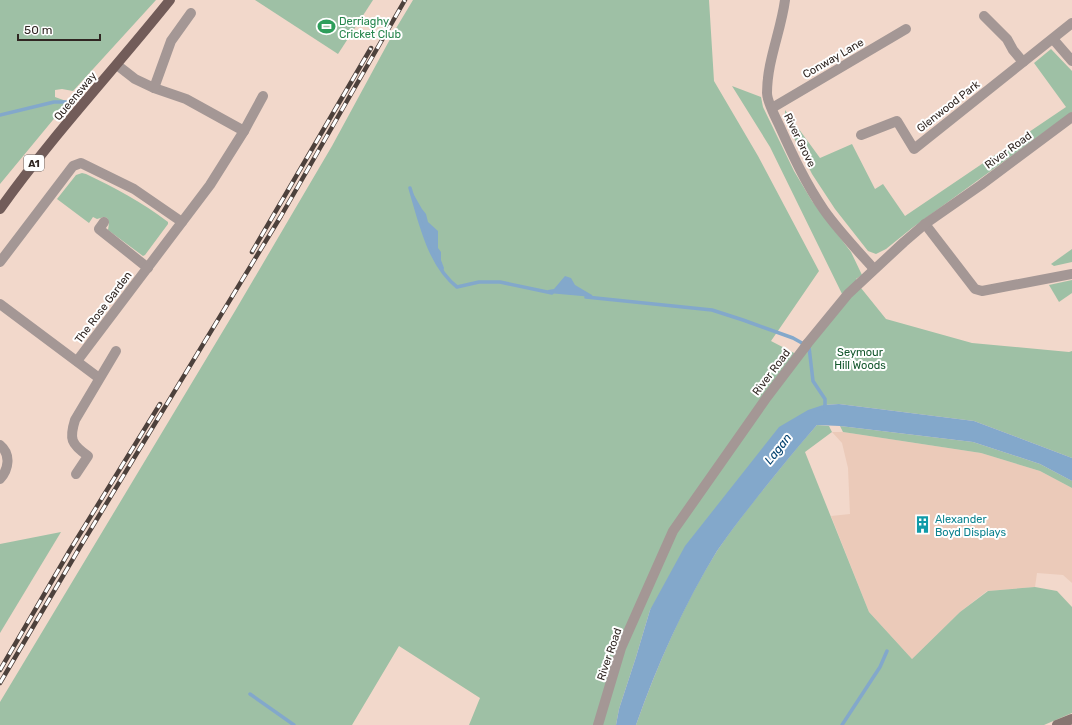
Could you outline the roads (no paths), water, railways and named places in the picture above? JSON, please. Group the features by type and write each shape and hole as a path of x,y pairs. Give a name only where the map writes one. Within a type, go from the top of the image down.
{"main road":[{"name":"Queensway","path":"0,209 26,173 170,0"},
{"path":"1057,725 1072,719"}],"street":[{"name":"River Grove","path":"785,0 784,12 776,38 770,68 767,94 795,162 825,211 874,269"},
{"path":"154,88 171,41 191,14"},
{"path":"984,16 1007,39 1013,50 1023,62"},
{"name":"Glenwood Park","path":"861,135 897,121 914,148 1072,23"},
{"name":"Conway Lane","path":"772,108 906,29"},
{"path":"1053,39 1072,61"},
{"path":"117,65 135,78 154,88 186,99 244,131"},
{"name":"The Rose Garden","path":"78,361 210,185 244,131 263,96"},
{"name":"River Road","path":"598,725 622,648 673,531 767,397 806,346 848,294 874,269 926,224 1072,117"},
{"path":"0,262 73,166 81,163 134,189 182,222"},
{"name":"The Rose Garden","path":"104,222 99,230 148,268"},
{"path":"926,224 975,289 982,292 1072,274"},
{"name":"The Rose Garden","path":"0,304 99,378"},
{"path":"76,474 88,456 78,449 73,442 71,432 75,420 116,351"},
{"path":"0,445 6,454 8,461 7,468 0,479"}],"water":[{"path":"410,188 426,214 428,222 438,231 438,248 441,252 441,260 444,268 443,272 433,258"},
{"path":"565,276 571,278 575,285 593,297 548,293 548,290 554,289"},
{"name":"Lagan","path":"839,404 974,421 1072,458 1072,481 1040,464 973,442 840,426 817,425 759,495 717,551 682,614 662,658 636,725 616,725 619,709 650,610 685,546 779,427 808,410 823,405"}],"waterway":[{"path":"0,115 54,102 66,102"},
{"path":"410,188 432,255 447,278 457,287 479,282 500,282 552,293"},
{"path":"586,297 712,310 793,338 809,347 813,381 825,399 825,409"},
{"path":"842,725 880,667 887,651"},
{"path":"250,694 294,725"}],"railway":[{"path":"0,683 80,547 281,216 405,0"},
{"path":"252,252 371,48"},
{"path":"0,670 70,550 160,404"}],"place":[{"name":"Derriaghy Cricket Club","path":"326,27"},
{"name":"Alexander Boyd Displays","path":"922,525"}],"park label":[{"name":"Seymour Hill Woods","path":"860,358"}]}
